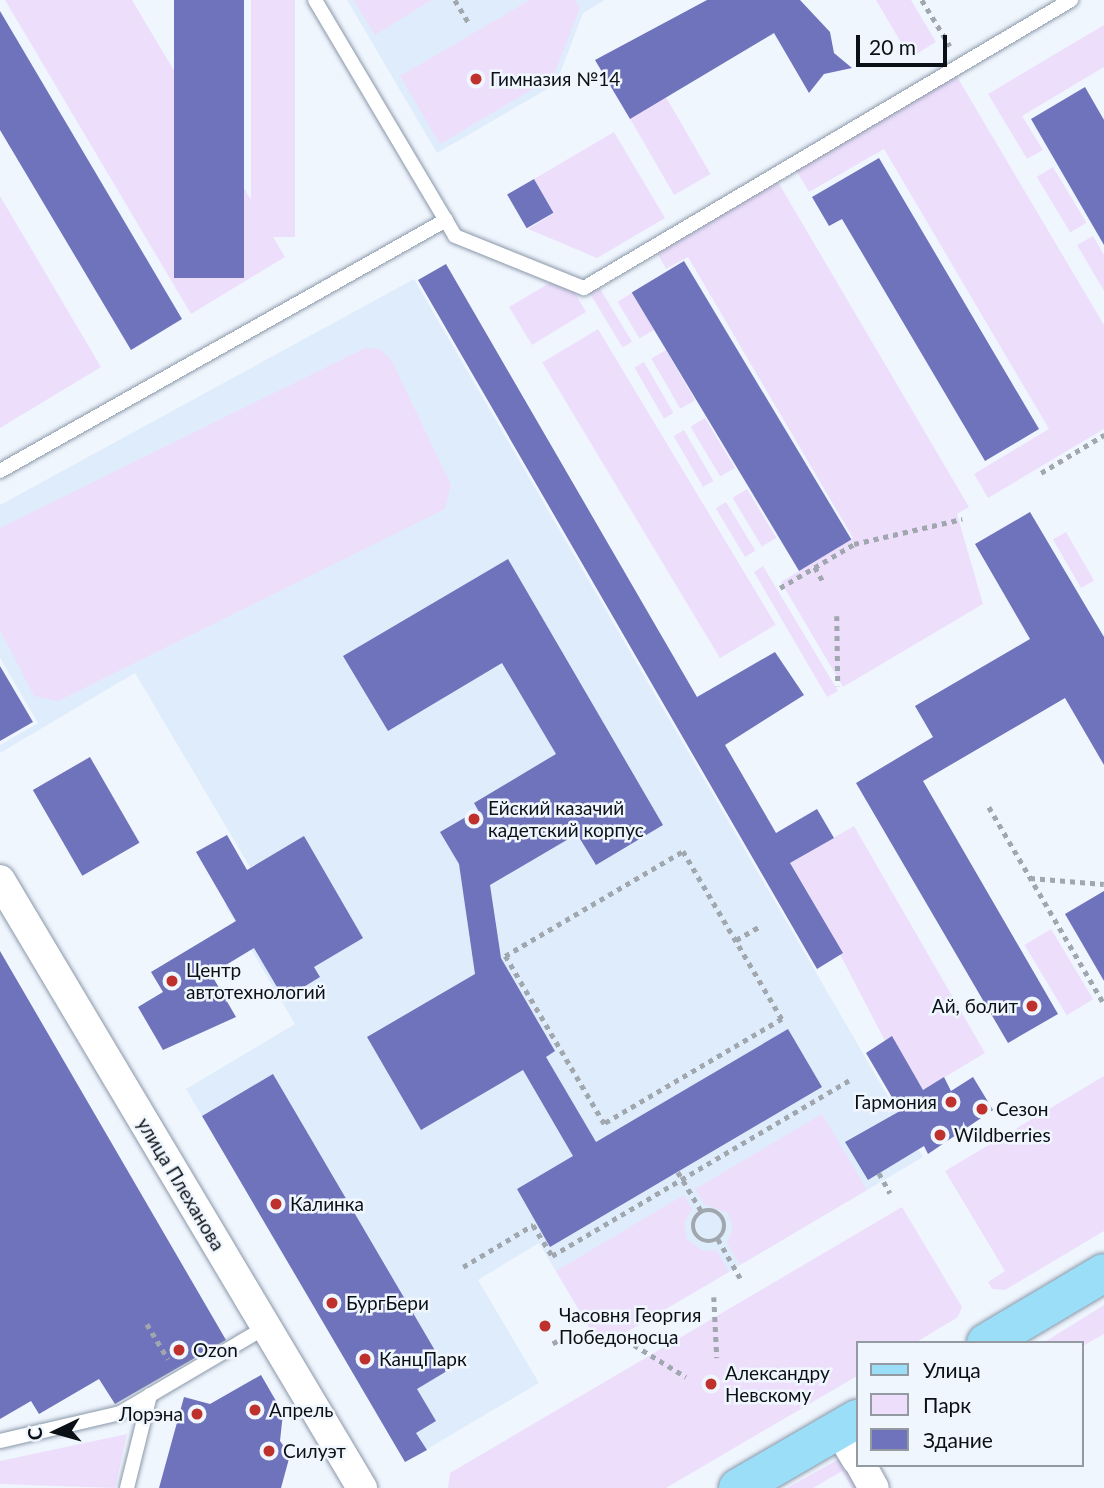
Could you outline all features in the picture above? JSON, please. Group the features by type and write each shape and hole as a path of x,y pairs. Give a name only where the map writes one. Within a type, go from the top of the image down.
{"main road":[{"path":"989,1341 1104,1273"},
{"path":"738,1488 851,1436"}],"street":[{"name":"улица Плеханова","path":"0,880 362,1488"},
{"path":"862,1467 874,1488"}],"lane":[{"path":"315,0 455,236 584,288 1071,0"},
{"path":"0,471 446,220"},
{"path":"0,1441 120,1413 266,1327"},
{"path":"127,1488 150,1395"}],"path":[{"path":"456,0 469,23"},
{"path":"922,0 955,56"},
{"path":"1041,473 1104,435"},
{"path":"780,588 854,544 962,519"},
{"path":"815,567 824,583"},
{"path":"837,615 838,686"},
{"path":"989,807 1104,1004"},
{"path":"683,851 736,940 782,1019 604,1124 505,956 683,851"},
{"path":"1030,878 1104,884"},
{"path":"736,940 760,926"},
{"path":"463,1267 533,1225 552,1256 850,1080"},
{"path":"678,1172 702,1212 722,1216 724,1231 718,1239"},
{"path":"879,1173 890,1193"},
{"path":"702,1212 693,1224 696,1234 718,1239 742,1281"},
{"path":"714,1297 717,1358"},
{"path":"148,1324 179,1378"},
{"path":"554,1340 558,1348"},
{"path":"634,1345 686,1377"}],"shaded area":[{"name":"Гимназия №14","path":"347,0 605,0 583,13 556,84 437,153"},
{"name":"Ейский казачий кадетский корпус","path":"414,279 923,1157 601,1347 539,1243 478,1280 539,1383 405,1462 376,1413 447,1371 437,1354 332,1270 231,1099 202,1116 186,1089 295,1024 225,905 260,884 135,673 0,753 0,745 38,723 0,658 0,505"}],"green space":[{"path":"5,0 132,0 285,257 191,314"},
{"path":"251,0 295,0 295,237 251,237"},
{"path":"354,0 432,0 375,35"},
{"path":"530,0 575,0 580,8 553,77 440,144 400,76"},
{"path":"876,0 911,0 936,42 910,58"},
{"path":"1104,25 1104,67 1022,116 1043,150 1027,159 988,94"},
{"path":"956,75 1104,325 1104,429 988,498 974,474 1049,429 884,149 809,192 796,170"},
{"path":"666,97 710,174 674,195 630,118"},
{"path":"614,132 665,218 597,258 528,229 554,213 534,179"},
{"path":"1053,167 1086,223 1070,233 1037,177"},
{"path":"778,182 969,507 957,514 983,604 843,687 781,582 853,538 688,257 666,269 657,253"},
{"path":"0,196 101,367 0,428"},
{"path":"1093,236 1104,255 1104,291 1077,245"},
{"path":"553,281 572,288 586,312 532,345 509,307"},
{"path":"599,287 632,342 623,348 590,293"},
{"path":"632,293 654,330 640,339 617,302"},
{"path":"598,329 776,625 720,658 542,362"},
{"path":"365,348 380,349 392,361 451,485 445,509 58,701 34,696 0,630 0,528"},
{"path":"666,350 695,400 680,409 651,358"},
{"path":"644,362 674,413 664,419 634,368"},
{"path":"705,418 735,468 720,476 690,427"},
{"path":"684,430 714,481 703,487 674,436"},
{"path":"747,489 776,538 762,547 732,498"},
{"path":"726,502 755,551 745,557 716,508"},
{"path":"1066,532 1094,580 1081,588 1053,540"},
{"path":"763,566 838,691 827,697 754,572"},
{"path":"854,826 985,1053 923,1090 892,1037 885,1041 806,889 765,878"},
{"path":"1051,929 1093,999 1067,1015 1024,945"},
{"path":"1104,1076 1104,1231 1005,1290 992,1289 988,1282 1005,1271 945,1171"},
{"path":"822,1114 867,1190 740,1265 727,1243 733,1227 728,1213 704,1204 695,1189"},
{"path":"684,1195 692,1209 684,1223 687,1239 703,1251 716,1250 729,1272 601,1347 556,1271"},
{"path":"902,1207 962,1307 958,1317 918,1341 856,1341 856,1377 666,1488 448,1488 450,1473"},
{"path":"1104,1305 1104,1334 1083,1346 1083,1341 1046,1341"},
{"path":"127,1434 115,1488 0,1484 0,1461"},
{"path":"841,1458 863,1488 852,1488 842,1471 813,1488 787,1488"}],"building":[{"path":"174,0 244,0 244,278 174,278"},
{"path":"707,0 800,0 830,32 834,53 852,68 824,74 809,93 774,33 630,119 595,60"},
{"path":"0,11 182,319 131,350 0,130"},
{"path":"1085,87 1104,120 1104,245 1031,119"},
{"path":"879,158 1039,429 985,461 842,219 829,226 812,197"},
{"path":"534,179 554,213 527,228 507,195"},
{"path":"684,261 851,540 799,571 632,292"},
{"path":"446,264 697,697 775,652 804,695 725,745 776,833 817,809 834,838 790,863 843,953 817,969 418,280"},
{"path":"1030,512 1104,637 1104,765 1065,698 923,781 1058,1014 1008,1043 856,783 933,737 915,706 1030,639 975,544"},
{"path":"508,559 663,825 596,865 577,834 490,885 501,958 555,1051 546,1057 596,1142 788,1029 822,1087 550,1247 517,1189 573,1156 523,1070 421,1130 367,1037 475,974 459,864 440,832 478,810 474,803 556,754 502,663 388,731 343,656"},
{"path":"0,666 33,722 0,741"},
{"path":"90,757 140,843 82,876 33,790"},
{"path":"227,835 247,870 304,836 363,938 314,967 320,977 284,999 254,948 211,974 236,1017 163,1050 138,1007 163,992 151,972 236,921 196,852"},
{"path":"1104,891 1104,981 1065,914"},
{"path":"0,951 226,1340 115,1404 99,1379 39,1414 31,1401 0,1419"},
{"path":"892,1036 923,1090 944,1077 951,1091 973,1077 993,1110 928,1154 924,1146 868,1180 845,1142 900,1111 866,1053"},
{"path":"273,1074 447,1371 417,1389 436,1421 416,1433 427,1450 405,1462 202,1116"},
{"path":"261,1375 283,1413 280,1441 290,1455 281,1488 159,1488 184,1397 210,1404"}],"place":[{"name":"Гимназия №14","path":"476,79"},
{"name":"Ейский казачий кадетский корпус","path":"474,819"},
{"name":"Центр автотехнологий","path":"172,981"},
{"name":"Ай, болит","path":"1032,1006"},
{"name":"Гармония","path":"951,1102"},
{"name":"Сезон","path":"982,1109"},
{"name":"Wildberries","path":"940,1135"},
{"name":"Калинка","path":"276,1204"},
{"name":"БургБери","path":"332,1303"},
{"name":"Часовня Георгия Победоносца","path":"545,1326"},
{"name":"Ozon","path":"179,1350"},
{"name":"КанцПарк","path":"365,1359"},
{"name":"Александру Невскому","path":"711,1384"},
{"name":"Апрель","path":"255,1410"},
{"name":"Лорэна","path":"197,1414"},
{"name":"Силуэт","path":"269,1451"}]}
